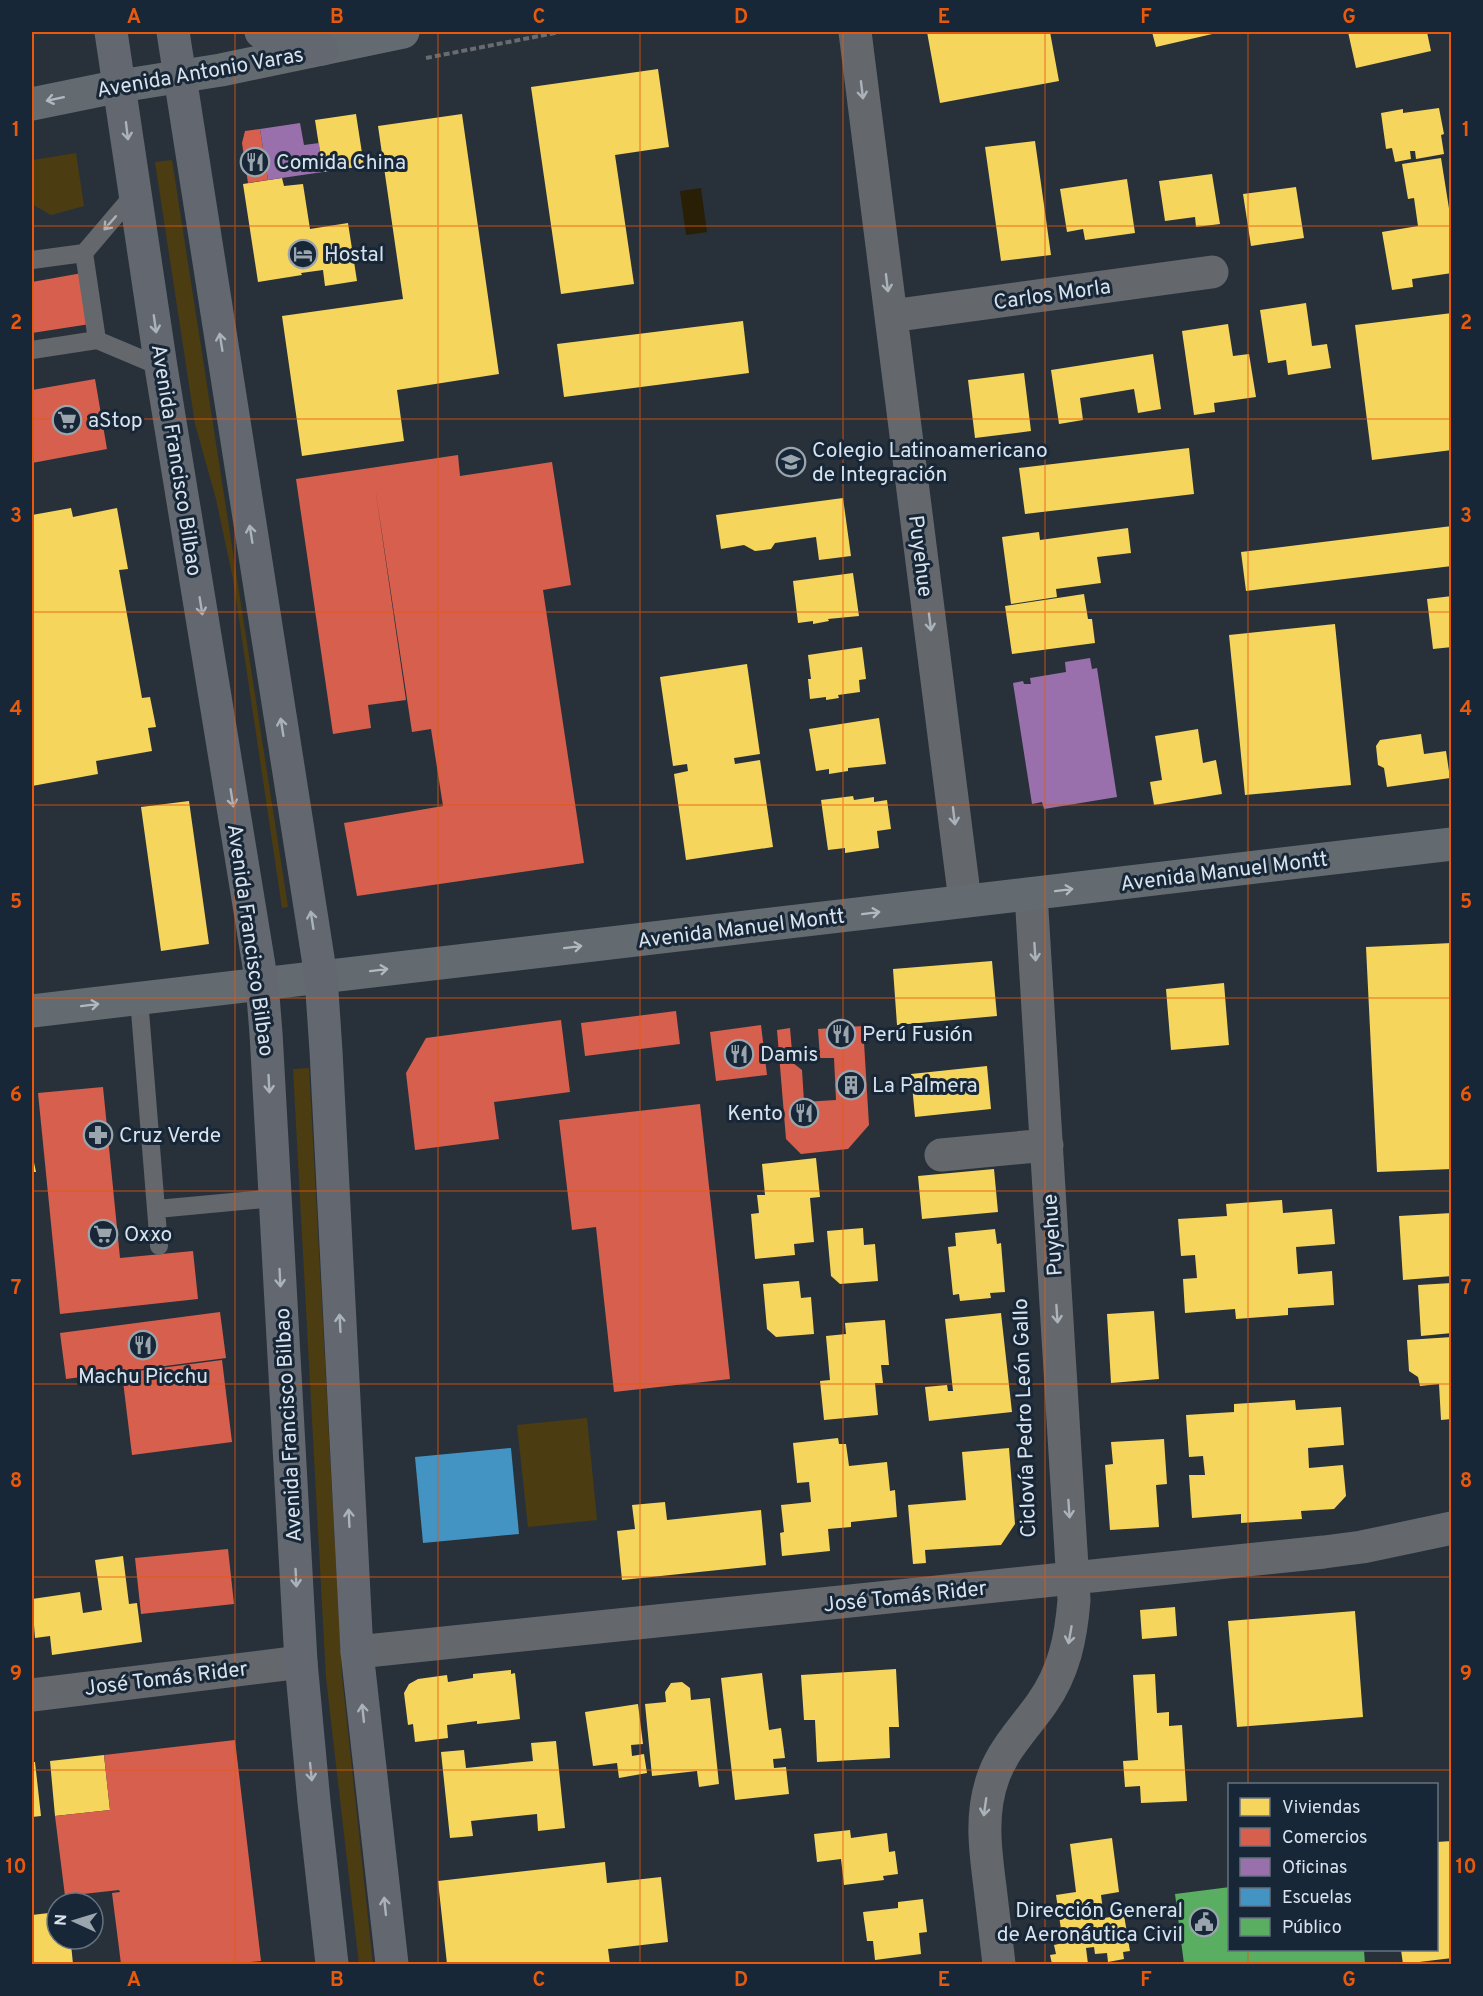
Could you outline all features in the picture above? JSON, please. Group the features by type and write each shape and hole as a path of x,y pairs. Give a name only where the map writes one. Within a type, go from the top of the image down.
{"main road":[{"name":"Avenida Francisco Bilbao","path":"111,32 161,367 262,984 301,1662 332,1965"},
{"path":"173,32 321,977 357,1652 392,1965"},
{"path":"261,32 286,42 322,49"},
{"name":"Avenida Antonio Varas","path":"32,104 120,86 221,70 403,32"},
{"name":"Avenida Manuel Montt","path":"32,1011 1452,844"}],"street":[{"name":"Puyehue","path":"855,32 965,901"},
{"name":"Carlos Morla","path":"891,316 1212,272"},
{"name":"Puyehue","path":"999,1965 985,1846 984,1820 987,1794 1006,1751 1042,1702 1062,1668 1072,1624 1073,1577 1031,894"},
{"path":"941,1155 1047,1145"},
{"name":"José Tomás Rider","path":"357,1652 1362,1547 1452,1527"},
{"name":"José Tomás Rider","path":"32,1695 301,1662"}],"lane":[{"path":"32,260 84,253 135,193"},
{"path":"84,253 97,340"},
{"path":"32,350 97,340 161,367"},
{"path":"139,999 159,1246"},
{"path":"157,1209 275,1198"}],"shaded area":[{"path":"76,153 84,206 51,215 35,206 32,199 33,160"},
{"path":"172,160 288,907 282,908 233,579 216,499 195,424 155,162"},
{"path":"701,188 707,232 686,235 680,191"},
{"path":"309,1068 342,1676 373,1964 359,1964 326,1678 293,1069"},
{"path":"587,1418 597,1520 528,1527 517,1425"}],"building: Viviendas":[{"path":"927,32 1050,32 1059,81 940,103"},
{"path":"1152,32 1221,32 1156,47"},
{"path":"1348,32 1427,32 1431,51 1356,68"},
{"path":"658,69 669,147 615,155 634,284 561,294 531,87"},
{"path":"1439,108 1444,134 1441,135 1444,154 1416,159 1415,151 1410,151 1411,159 1395,162 1392,148 1386,149 1381,113 1403,109 1403,113"},
{"path":"356,114 364,166 323,172 315,120"},
{"path":"462,114 499,374 397,390 404,441 302,456 282,316 403,299 378,126"},
{"path":"1035,141 1051,255 1001,261 985,147"},
{"path":"1441,158 1451,221 1449,221 1452,239 1452,273 1412,279 1413,287 1392,290 1382,232 1418,226 1414,198 1408,199 1402,164"},
{"path":"1212,174 1220,224 1196,227 1195,217 1165,221 1159,181"},
{"name":"Hostal","path":"282,178 284,186 303,184 310,229 348,223 357,281 325,286 323,270 258,282 243,184"},
{"path":"1127,179 1135,233 1085,240 1083,229 1067,232 1060,189"},
{"path":"1296,187 1304,238 1251,246 1243,194"},
{"path":"1306,303 1312,346 1327,344 1331,368 1288,375 1286,360 1268,363 1260,310"},
{"path":"1452,313 1452,450 1372,460 1355,325"},
{"path":"743,321 749,373 564,397 557,344"},
{"path":"1228,324 1233,356 1249,354 1256,397 1214,403 1215,412 1194,415 1182,331"},
{"path":"1153,354 1161,409 1138,413 1134,389 1080,398 1083,420 1059,424 1051,370"},
{"path":"1024,373 1031,431 975,438 968,380"},
{"path":"1189,448 1194,494 1025,514 1019,468"},
{"path":"843,498 851,556 819,560 816,537 775,543 771,549 755,551 744,545 721,549 716,515"},
{"path":"71,508 73,517 117,508 128,569 119,570 142,698 150,697 156,727 148,728 152,751 96,761 98,774 32,786 32,515"},
{"path":"1452,526 1452,566 1246,591 1241,552"},
{"path":"1128,528 1131,553 1097,557 1101,583 1056,589 1057,597 1011,604 1002,537 1039,532 1040,540"},
{"path":"853,573 859,616 828,619 829,621 813,624 813,621 798,623 793,581"},
{"path":"1084,594 1088,619 1092,619 1095,643 1012,654 1005,606"},
{"path":"1452,596 1452,647 1433,649 1427,599"},
{"path":"1335,624 1351,785 1245,795 1229,635"},
{"path":"862,647 866,679 859,680 860,692 838,695 839,698 826,700 826,697 810,699 808,679 811,679 808,655"},
{"path":"747,664 760,754 734,758 735,764 760,760 773,847 686,860 674,774 688,771 687,764 673,766 660,677"},
{"path":"879,718 886,764 848,768 848,771 829,774 829,769 816,771 809,729"},
{"path":"1198,729 1203,763 1216,760 1222,794 1154,805 1150,782 1162,780 1155,736"},
{"path":"1421,734 1424,754 1446,751 1450,778 1387,787 1384,768 1378,765 1376,746 1380,740"},
{"path":"853,796 854,800 874,797 874,802 887,800 891,829 877,831 879,848 845,853 845,848 828,850 821,800"},
{"path":"189,801 209,944 161,951 141,807"},
{"path":"1452,943 1452,1169 1377,1172 1366,947"},
{"path":"992,961 997,1016 897,1025 893,969"},
{"path":"1224,983 1229,1045 1171,1050 1166,989"},
{"path":"987,1066 991,1109 915,1117 911,1074"},
{"path":"32,1153 36,1172 32,1172"},
{"path":"816,1158 820,1197 810,1198 814,1242 794,1244 795,1255 755,1259 751,1214 759,1213 757,1195 765,1195 762,1164"},
{"path":"994,1169 998,1212 922,1219 918,1176"},
{"path":"1282,1200 1283,1213 1332,1209 1335,1244 1296,1247 1298,1274 1332,1271 1334,1305 1288,1308 1288,1315 1236,1319 1235,1309 1185,1313 1183,1279 1197,1278 1195,1255 1181,1256 1178,1219 1227,1216 1226,1204"},
{"path":"1452,1213 1452,1276 1403,1280 1399,1216"},
{"path":"863,1228 864,1245 875,1244 878,1281 840,1284 831,1276 827,1231"},
{"path":"995,1229 997,1244 1001,1243 1005,1292 990,1293 991,1298 960,1301 959,1294 953,1295 948,1247 956,1246 955,1233"},
{"path":"799,1281 801,1298 811,1297 814,1334 776,1337 767,1329 763,1284"},
{"path":"1452,1283 1452,1333 1421,1336 1418,1285"},
{"path":"1154,1311 1159,1379 1111,1383 1107,1314"},
{"path":"1001,1313 1012,1412 929,1421 925,1387 947,1385 948,1391 953,1391 945,1319"},
{"path":"885,1320 889,1365 881,1365 883,1383 875,1383 878,1415 824,1420 820,1381 830,1380 826,1336 846,1334 845,1323"},
{"path":"1452,1337 1452,1419 1441,1420 1439,1384 1420,1386 1418,1377 1409,1371 1407,1340"},
{"path":"1295,1400 1296,1410 1341,1407 1344,1445 1308,1448 1309,1468 1343,1465 1346,1496 1334,1509 1301,1511 1302,1519 1241,1523 1241,1514 1192,1518 1189,1475 1205,1475 1203,1456 1189,1457 1186,1415 1234,1412 1234,1404"},
{"path":"838,1438 839,1444 846,1444 849,1466 887,1462 890,1491 895,1490 897,1517 851,1522 851,1527 828,1529 830,1551 782,1556 780,1533 784,1532 781,1505 811,1502 809,1482 797,1483 793,1443"},
{"path":"1164,1439 1167,1484 1156,1485 1159,1527 1110,1530 1105,1465 1113,1464 1111,1442"},
{"path":"1009,1448 1015,1524 1001,1545 925,1550 926,1563 913,1564 908,1505 966,1500 962,1452"},
{"path":"665,1502 667,1520 761,1510 766,1565 622,1580 617,1531 635,1529 632,1505"},
{"path":"123,1556 129,1604 137,1603 142,1642 52,1655 50,1636 35,1638 32,1599 80,1592 83,1613 102,1610 95,1560"},
{"path":"1175,1607 1177,1636 1142,1639 1140,1610"},
{"path":"1355,1611 1363,1717 1237,1727 1228,1621"},
{"path":"896,1669 899,1727 889,1727 890,1758 817,1762 815,1720 804,1720 801,1675"},
{"path":"511,1670 511,1674 515,1673 520,1719 447,1725 448,1738 415,1742 413,1724 408,1725 404,1693 409,1684 418,1679 447,1675 448,1682 473,1678 473,1674"},
{"path":"762,1673 769,1730 781,1728 785,1758 773,1759 774,1768 786,1767 789,1794 735,1800 721,1678"},
{"path":"1155,1674 1157,1713 1169,1712 1169,1726 1182,1725 1187,1801 1141,1803 1140,1786 1125,1787 1123,1761 1138,1760 1133,1675"},
{"path":"682,1682 690,1688 691,1700 710,1698 719,1784 699,1787 697,1771 652,1776 645,1704 666,1702 665,1692 671,1683"},
{"path":"638,1704 643,1744 631,1745 632,1756 644,1754 647,1773 619,1778 617,1763 593,1766 585,1712"},
{"path":"556,1741 565,1828 538,1831 537,1814 471,1821 473,1836 450,1838 441,1752 464,1750 466,1768 533,1761 531,1743"},
{"path":"104,1755 110,1810 55,1816 50,1761"},
{"path":"32,1762 35,1762 41,1816 32,1817"},
{"path":"850,1830 851,1838 887,1833 889,1852 895,1851 898,1874 883,1876 884,1880 844,1885 841,1859 817,1862 814,1834"},
{"path":"1112,1838 1119,1892 1101,1895 1104,1918 1124,1915 1130,1951 1123,1952 1124,1959 1108,1962 1107,1953 1095,1954 1094,1947 1086,1948 1088,1964 1052,1964 1050,1955 1056,1954 1054,1945 1063,1943 1056,1895 1076,1892 1070,1844"},
{"path":"1452,1841 1452,1958 1403,1964 1401,1951 1438,1951 1438,1842"},
{"path":"605,1862 607,1883 661,1877 668,1942 608,1949 610,1964 447,1964 438,1881"},
{"path":"923,1899 927,1932 919,1933 921,1954 875,1960 873,1941 867,1941 863,1912 898,1908 898,1902"},
{"path":"45,1913 45,1951 72,1951 73,1964 32,1964 32,1915"}],"building: Comercios":[{"name":"Comida China","path":"260,129 268,180 248,183 242,143 245,131"},
{"path":"82,273 90,324 32,333 32,282"},
{"name":"aStop","path":"95,379 107,449 32,463 32,390"},
{"path":"458,455 460,476 552,462 571,585 543,590 584,863 357,896 344,823 443,806 431,729 412,732 375,487 406,700 368,705 371,728 333,734 296,479"},
{"path":"676,1011 680,1044 585,1056 581,1023"},
{"path":"561,1020 570,1092 494,1102 499,1139 415,1150 406,1073 426,1038"},
{"name":"Damis","path":"761,1025 767,1075 716,1081 710,1032"},
{"name":"La Palmera","path":"863,1026 869,1125 848,1149 801,1154 786,1139 777,1030 790,1028 793,1063 802,1070 804,1102 836,1100 834,1058 820,1058 818,1029"},
{"path":"103,1087 120,1258 193,1251 198,1299 60,1314 38,1093"},
{"path":"700,1104 730,1379 614,1392 596,1227 572,1230 559,1120"},
{"name":"Machu Picchu","path":"220,1312 226,1358 66,1379 60,1333"},
{"path":"222,1360 232,1442 132,1455 122,1373"},
{"path":"228,1549 234,1604 141,1614 135,1558"},
{"path":"235,1740 261,1961 229,1964 121,1964 112,1893 120,1892 119,1890 64,1891 55,1816 110,1810 104,1755"}],"building: Oficinas":[{"path":"300,123 304,145 319,143 323,172 268,180 260,129"},
{"path":"1090,658 1092,669 1097,668 1117,797 1044,809 1042,802 1032,804 1013,683 1023,681 1024,684 1031,684 1030,678 1066,672 1065,662"}],"building: Escuelas":[{"path":"511,1448 519,1534 423,1543 415,1457"}],"building: Público":[{"name":"Dirección General de Aeronáutica Civil","path":"1228,1887 1228,1951 1364,1951 1365,1964 1184,1964 1175,1894"}],"place":[{"name":"Comida China","path":"255,162"},
{"name":"Hostal","path":"303,254"},
{"name":"aStop","path":"67,420"},
{"name":"Colegio Latinoamericano de Integración","path":"791,462"},
{"name":"Perú Fusión","path":"841,1034"},
{"name":"Damis","path":"739,1054"},
{"name":"La Palmera","path":"851,1085"},
{"name":"Kento","path":"804,1113"},
{"name":"Cruz Verde","path":"98,1135"},
{"name":"Oxxo","path":"103,1234"},
{"name":"Machu Picchu","path":"143,1345"},
{"name":"Dirección General de Aeronáutica Civil","path":"1204,1922"}]}
